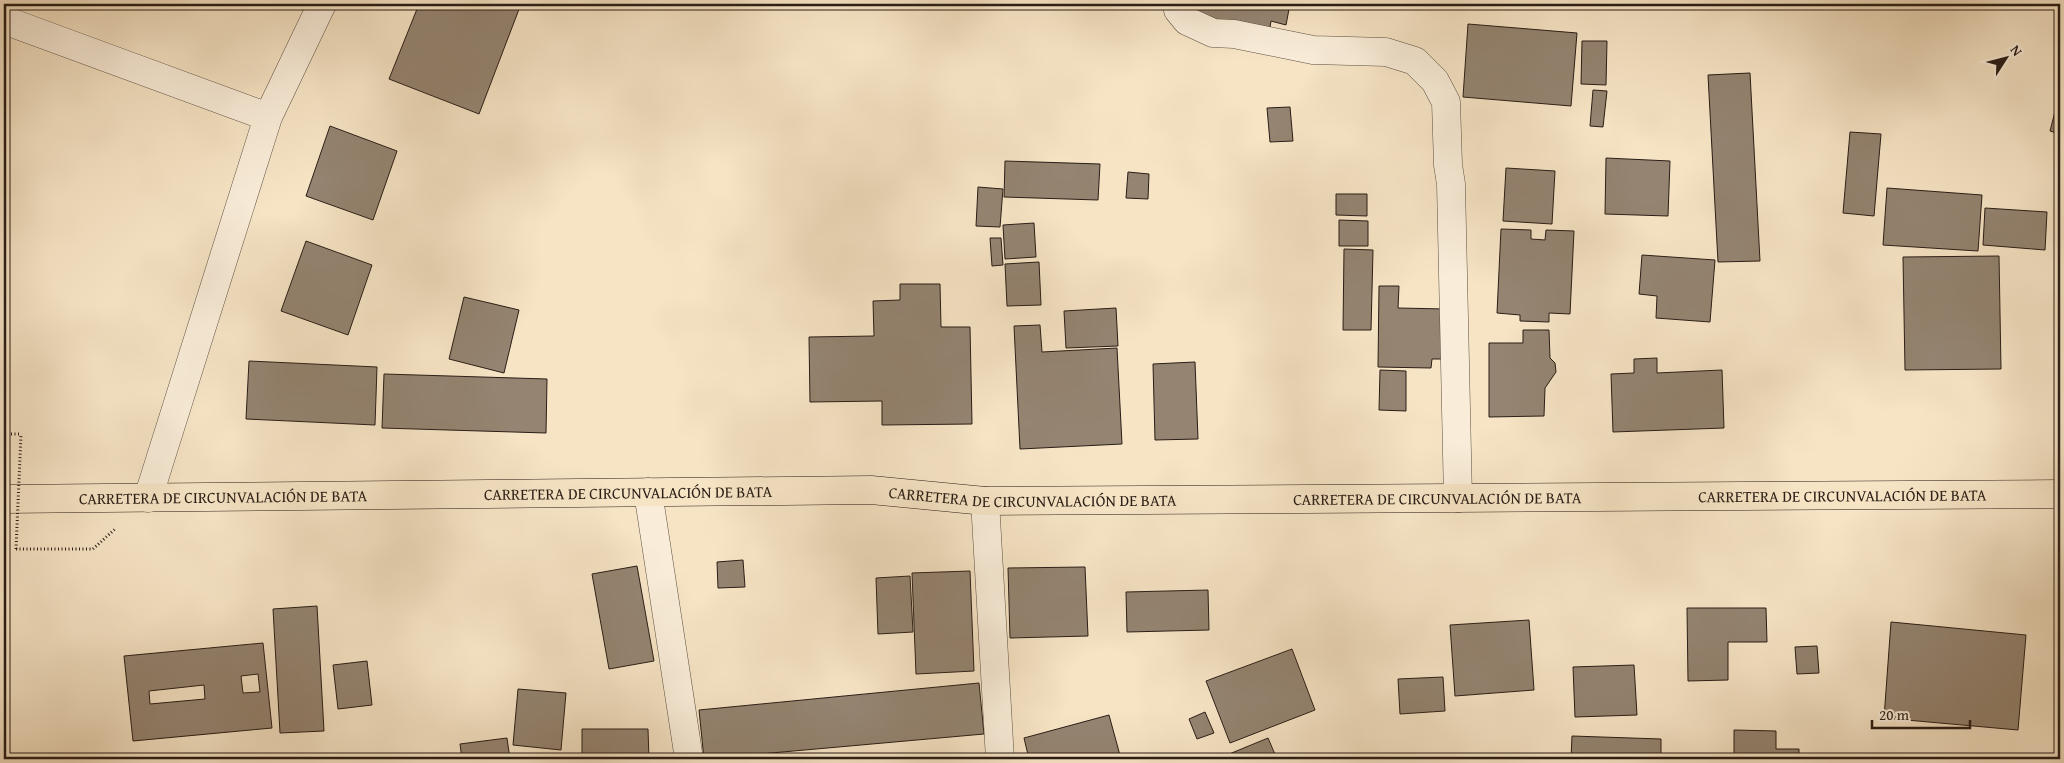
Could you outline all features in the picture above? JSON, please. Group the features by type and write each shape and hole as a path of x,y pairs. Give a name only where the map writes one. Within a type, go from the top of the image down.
{"main road":[{"name":"CARRETERA DE CIRCUNVALACIÓN DE BATA","path":"4,500 871,490 985,501 2060,494"}],"street":[{"path":"148,498 268,117 322,4"},
{"path":"1177,4 1178,10 1187,21 1213,33 1234,34 1313,50 1386,52 1415,61 1435,81 1446,102 1448,165 1451,184 1458,498"},
{"path":"4,20 268,117"},
{"path":"648,492 689,759"},
{"path":"985,501 1000,759"}],"path":[{"path":"4,434 21,434 16,548 93,549"}],"building":[{"path":"419,4 521,4 479,114 389,79"},
{"path":"1193,4 1290,4 1286,25 1271,21 1269,33 1190,16"},
{"path":"1468,24 1577,33 1571,106 1463,97"},
{"path":"1582,41 1607,41 1606,85 1581,84"},
{"path":"1750,73 1760,261 1718,262 1708,75"},
{"path":"1593,90 1607,91 1603,127 1590,126"},
{"path":"2060,92 2060,134 2050,131"},
{"path":"1290,107 1293,141 1270,142 1267,108"},
{"path":"330,126 397,151 373,220 306,196"},
{"path":"1850,132 1881,134 1874,216 1843,213"},
{"path":"1606,158 1670,161 1668,216 1605,214"},
{"path":"1005,161 1100,164 1098,200 1004,197"},
{"path":"1506,168 1555,171 1552,224 1503,221"},
{"path":"1128,172 1149,174 1148,199 1126,198"},
{"path":"978,187 1003,189 1000,227 976,226"},
{"path":"1887,188 1982,195 1978,251 1883,245"},
{"path":"1336,194 1367,194 1367,216 1336,215"},
{"path":"1985,208 2047,212 2045,250 1983,245"},
{"path":"1339,220 1368,221 1368,246 1339,246"},
{"path":"1034,223 1036,257 1005,259 1003,225"},
{"path":"1501,229 1531,230 1531,239 1545,240 1546,230 1574,231 1570,314 1549,313 1549,322 1520,321 1520,315 1497,313"},
{"path":"990,238 1001,238 1003,265 992,266"},
{"path":"306,241 372,265 348,335 281,311"},
{"path":"1344,249 1373,250 1371,330 1343,330"},
{"path":"1642,255 1715,260 1710,322 1656,318 1657,296 1639,294"},
{"path":"1999,256 2001,369 1905,370 1903,257"},
{"path":"1039,262 1041,305 1007,306 1005,264"},
{"path":"900,284 940,284 941,327 970,327 972,424 882,425 882,401 810,402 809,337 874,336 873,301 900,300"},
{"path":"1379,286 1399,286 1398,308 1445,309 1444,359 1432,359 1431,368 1378,367"},
{"path":"464,297 519,310 504,373 449,359"},
{"path":"1116,308 1118,346 1066,348 1064,311"},
{"path":"1040,325 1042,352 1117,348 1122,444 1020,449 1014,326"},
{"path":"1523,330 1549,330 1550,358 1555,363 1556,372 1545,388 1544,416 1489,417 1489,343 1523,343"},
{"path":"1657,358 1657,373 1722,370 1724,428 1613,432 1611,374 1634,373 1634,359"},
{"path":"249,361 377,367 375,425 246,419"},
{"path":"1195,362 1198,439 1155,440 1153,364"},
{"path":"1380,370 1406,371 1406,411 1379,410"},
{"path":"384,374 547,379 546,433 382,428"},
{"path":"743,560 745,587 718,588 717,562"},
{"path":"637,566 654,661 609,669 592,574"},
{"path":"1085,567 1088,636 1010,638 1008,568"},
{"path":"970,571 974,671 916,674 912,573"},
{"path":"910,576 913,632 878,634 876,578"},
{"path":"1208,590 1209,630 1127,632 1126,592"},
{"path":"317,606 324,731 280,733 273,609"},
{"path":"1687,608 1766,608 1767,642 1728,642 1728,680 1688,681"},
{"path":"1529,620 1534,690 1455,696 1450,625"},
{"path":"1891,622 2026,635 2018,730 1884,718"},
{"path":"263,643 272,728 133,741 124,656","holes":["258,674 260,692 243,693 241,676","204,685 205,699 150,704 149,691"]},
{"path":"1817,646 1819,673 1797,674 1795,647"},
{"path":"1292,649 1315,710 1230,743 1206,681"},
{"path":"367,661 372,705 338,709 333,665"},
{"path":"1634,665 1637,715 1575,717 1573,667"},
{"path":"1443,677 1445,711 1400,714 1398,679"},
{"path":"979,683 984,734 704,759 699,710"},
{"path":"518,689 566,693 561,750 513,745"},
{"path":"1205,712 1214,733 1197,739 1189,719"},
{"path":"1109,715 1121,759 1029,759 1024,738"},
{"path":"582,729 648,729 649,759 582,759"},
{"path":"1734,730 1776,731 1776,749 1799,749 1799,759 1734,759"},
{"path":"1572,736 1661,739 1661,759 1571,759"},
{"path":"507,738 510,759 462,759 460,744"},
{"path":"1268,738 1277,759 1223,759 1222,757"}]}
